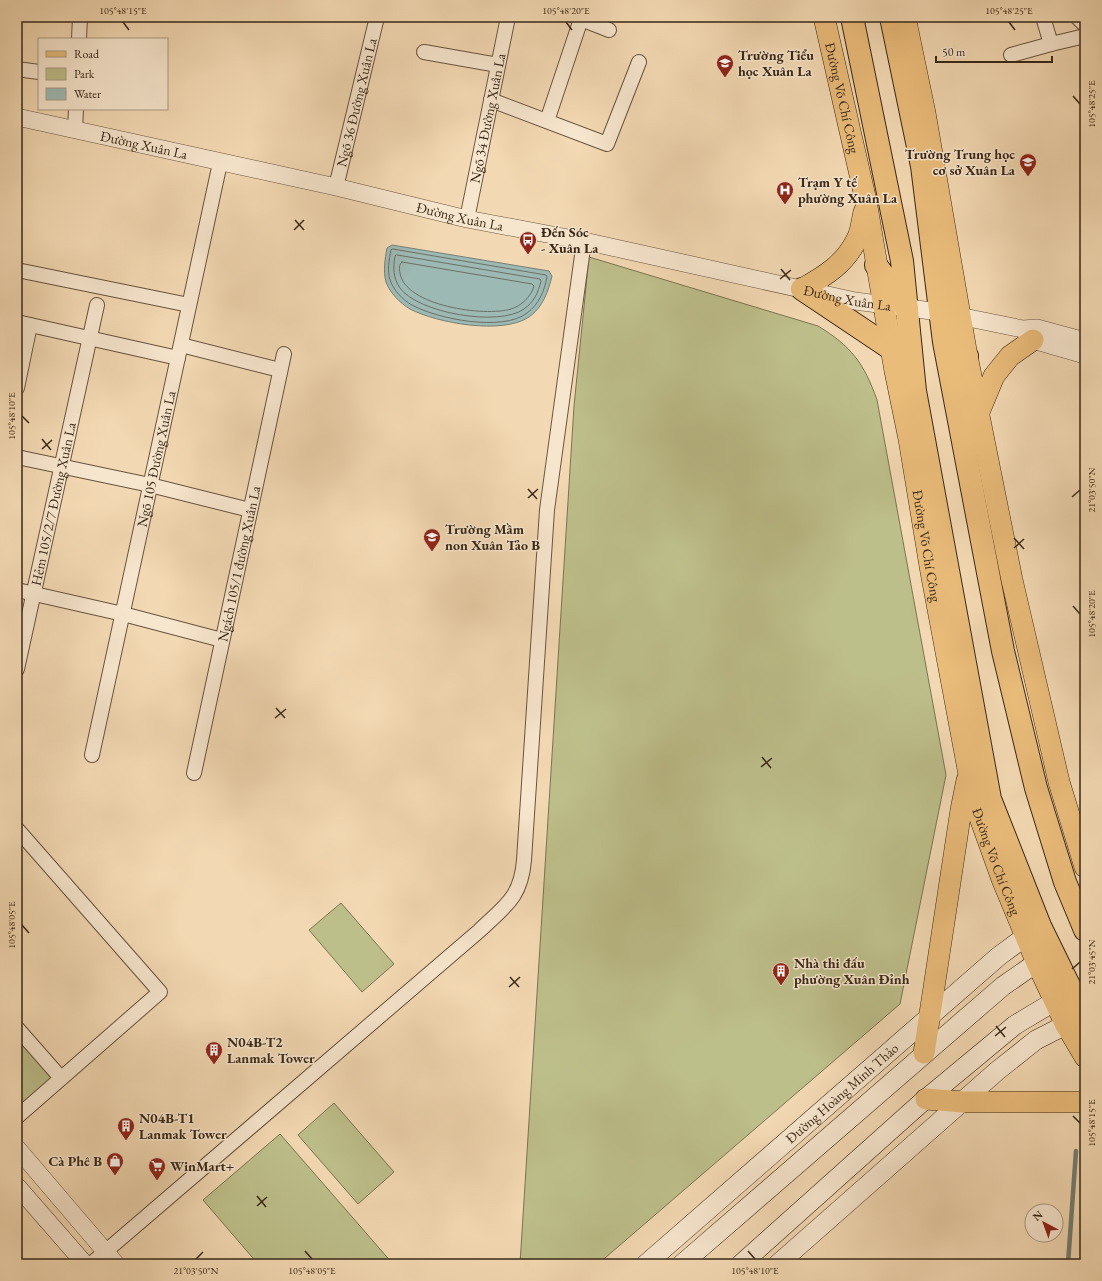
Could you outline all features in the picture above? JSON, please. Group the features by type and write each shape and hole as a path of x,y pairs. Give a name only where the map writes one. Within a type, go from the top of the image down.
{"highway":[{"name":"Đường Võ Chí Công","path":"852,17 902,261 908,309 911,362 990,799 1008,849 1033,931 1063,996 1078,1020"},
{"path":"891,17 922,166 933,247 939,312 997,621 1036,788 1054,849 1085,930"},
{"path":"933,247 946,226"},
{"path":"876,265 908,309"},
{"path":"802,289 861,327 911,362"},
{"path":"939,312 967,356"},
{"path":"909,439 920,416"},
{"path":"974,801 1008,849"}],"main road":[{"name":"Đường Võ Chí Công","path":"824,17 866,201 883,305 909,439 931,572 974,801 1002,879 1033,931"},
{"path":"905,17 926,113 967,356 1012,580 1061,789 1085,867"},
{"path":"802,289 830,273 840,265 858,238 866,201"},
{"path":"979,412 994,376 1028,335"},
{"path":"924,1053 961,810 969,774"},
{"name":"Đường Hoàng Minh Thảo","path":"646,1264 999,956 1033,931"},
{"name":"Đường Hoàng Minh Thảo","path":"682,1264 1003,986 1045,957"},
{"path":"741,1264 926,1099 1014,1025 1063,996"},
{"name":"Đường Võ Chí Công","path":"1078,1020 1085,1057"},
{"path":"778,1264 997,1071 1036,1040 1078,1020"},
{"path":"926,1099 963,1102 1085,1102"}],"street":[{"path":"79,38 80,17"},
{"name":"Ngõ 36 Đường Xuân La","path":"336,187 377,17"},
{"name":"Ngõ 34 Đường Xuân La","path":"467,219 508,17"},
{"path":"1043,17 1050,44"},
{"path":"1077,17 1085,25"},
{"path":"547,121 579,18 609,30"},
{"path":"1011,55 1085,36"},
{"path":"424,52 498,65"},
{"path":"491,100 607,144 639,62"},
{"path":"17,69 38,72"},
{"path":"75,130 76,110"},
{"name":"Đường Xuân La","path":"17,117 220,163 336,187 467,219 584,241 802,289 883,305 960,316 1028,335 1085,354"},
{"name":"Ngõ 105 Đường Xuân La","path":"92,756 220,163"},
{"path":"90,1264 479,931 517,891 522,878 546,510 584,241"},
{"path":"17,270 189,305"},
{"name":"Hẻm 105/2/7 Đường Xuân La","path":"17,669 60,466 97,305"},
{"path":"17,388 23,323 90,338 180,351 280,370"},
{"name":"Đường Xuân La","path":"1028,335 1037,328 1085,341"},
{"name":"Ngách 105/1 đường Xuân La","path":"194,773 284,354"},
{"path":"17,457 150,485 250,510"},
{"path":"17,590 122,614 222,640"},
{"path":"17,829 160,992 17,1117"},
{"path":"17,1028 61,1078"},
{"path":"17,1148 116,1264"},
{"path":"17,1186 85,1264"}],"green space":[{"path":"589,257 818,326 848,348 855,357 867,376 877,400 946,775 900,1004 598,1264 520,1264 574,406"},
{"path":"341,903 394,964 362,992 309,930"},
{"path":"17,1037 56,1081 17,1115"},
{"path":"334,1103 394,1172 358,1204 298,1135"},
{"path":"280,1134 393,1264 258,1264 203,1200"}],"water":[{"path":"392,245 549,271 552,276 549,288 538,309 529,317 517,322 487,326 470,325 436,319 410,309 399,301 388,286 384,269 387,248"}],"waterway":[{"path":"1068,1264 1076,1151"}],"place":[{"name":"Trường Tiểu học Xuân La","path":"725,78"},
{"name":"Trường Trung học cơ sở Xuân La","path":"1028,177"},
{"name":"Trạm Y tế phường Xuân La","path":"785,205"},
{"name":"Đến Sóc - Xuân La","path":"528,255"},
{"name":"Trường Mầm non Xuân Tảo B","path":"432,552"},
{"name":"Nhà thi đấu phường Xuân Đỉnh","path":"781,986"},
{"name":"N04B-T2 Lanmak Tower","path":"214,1065"},
{"name":"N04B-T1 Lanmak Tower","path":"126,1141"},
{"name":"Cà Phê B","path":"115,1176"},
{"name":"WinMart+","path":"157,1181"}]}
